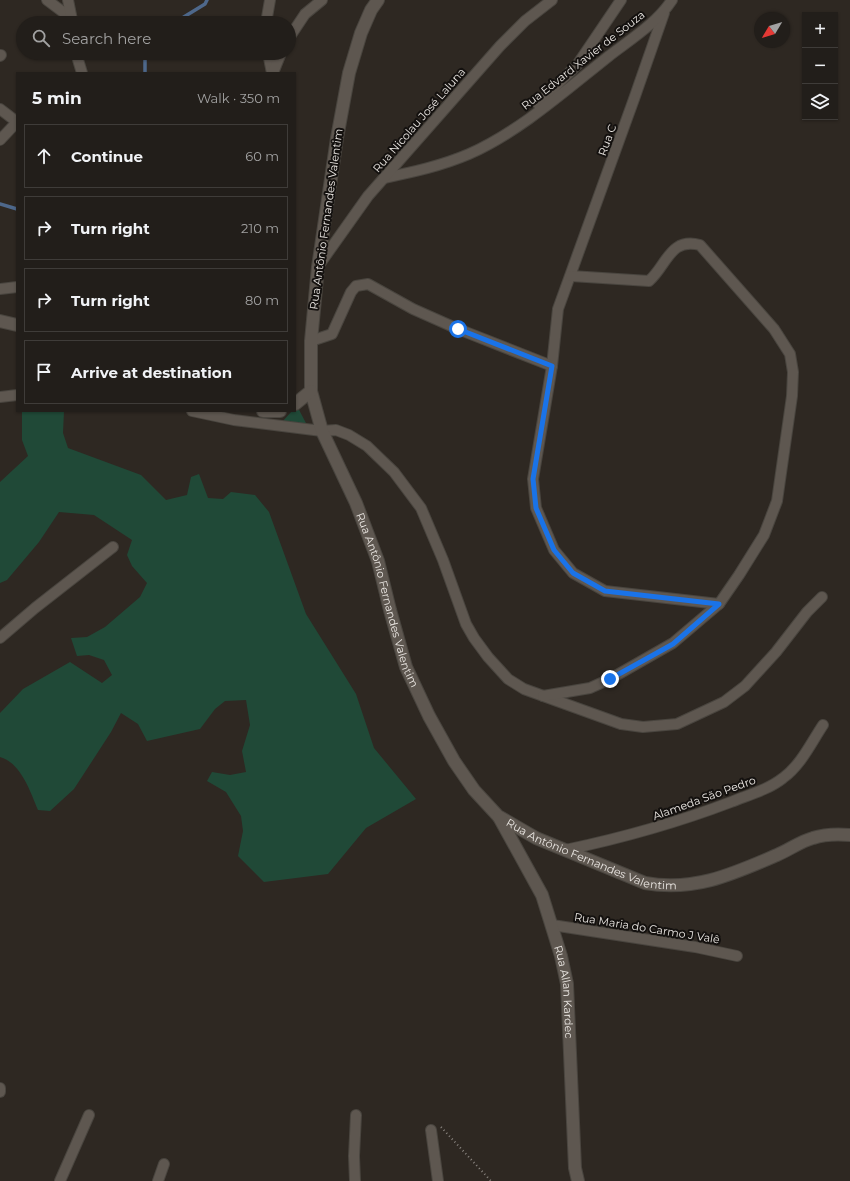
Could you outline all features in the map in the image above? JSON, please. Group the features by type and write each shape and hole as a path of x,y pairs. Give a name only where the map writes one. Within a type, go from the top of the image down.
{"street":[{"path":"47,0 67,16"},
{"path":"68,0 71,16"},
{"path":"267,16 270,0"},
{"path":"296,28 305,14 322,0"},
{"name":"Rua Antônio Fernandes Valentim","path":"378,0 371,10 361,34 349,73 337,138 318,267 311,341 311,392 322,431 356,503 378,561 406,667 428,716 454,761 474,790 498,816 536,838 644,883 663,886 690,886 738,872 812,838 834,834 850,835"},
{"name":"Rua Nicolau José Laluna","path":"318,267 368,196 500,46 525,21 552,0"},
{"name":"Rua Edvard Xavier de Souza","path":"504,134 577,65 621,0"},
{"name":"Rua Edvard Xavier de Souza","path":"384,178 417,171 454,160 479,149 504,134 531,117 664,13 672,0"},
{"name":"Rua C","path":"664,13 558,309 552,366 533,479 536,508 554,550 573,573 605,591 719,604"},
{"path":"78,60 82,72"},
{"path":"269,60 272,72"},
{"path":"272,72 278,60"},
{"path":"0,109 16,121"},
{"path":"0,140 16,123"},
{"path":"541,696 590,688 610,679 673,644 719,604 764,535 777,501 792,396 793,372 790,354 774,329 700,245 690,242 681,244 671,253 649,281 571,276"},
{"path":"311,341 332,334 351,292 356,286 368,284 413,309 458,329 552,366"},
{"path":"0,289 16,287"},
{"path":"0,321 16,325"},
{"path":"296,403 311,392"},
{"path":"0,397 16,395"},
{"path":"197,412 234,420 322,431 336,430 349,435 367,446 394,472 421,508 443,560 466,624 488,657 508,679 524,689 541,696 621,724 643,727 677,724 724,702 745,686 776,652 807,612 822,597"},
{"path":"0,638 35,608 113,547"},
{"name":"Alameda São Pedro","path":"565,850 618,839 655,829 767,788 784,778 801,759 823,725"},
{"name":"Rua Allan Kardec","path":"498,816 542,895 561,956 567,984 575,1168 578,1181"},
{"name":"Rua Maria do Carmo J Valê","path":"552,925 695,947 737,956"},
{"path":"60,1181 89,1115"},
{"path":"355,1181 354,1156 356,1115"},
{"path":"431,1130 438,1181"},
{"path":"158,1181 164,1164"}],"path":[{"path":"431,1130 433,1126 438,1125 444,1130 491,1181"}],"green space":[{"path":"297,406 307,425 282,422 291,412 296,412"},
{"path":"22,412 64,412 63,433 68,448 141,475 166,500 187,495 191,477 199,474 208,498 223,499 231,492 255,495 269,512 306,614 356,694 374,748 416,799 366,828 328,874 264,882 238,856 243,831 241,816 226,792 207,781 212,772 230,775 246,772 242,751 250,725 246,700 225,701 215,709 200,729 147,741 138,724 121,713 111,732 74,789 50,811 38,810 28,786 19,771 14,765 0,757 0,713 23,689 70,662 102,683 112,675 104,660 89,655 77,656 71,638 87,637 105,627 140,597 147,583 132,566 127,555 132,540 94,515 59,512 39,542 7,580 0,583 0,482 28,456 22,440"}],"waterway":[{"path":"185,16 205,4 207,0"},
{"path":"145,60 145,72"},
{"path":"0,204 16,209"}],"route":[{"path":"458,329 552,366 533,479 536,508 554,550 573,573 593,586 605,591 719,604 673,644 610,679"}]}
